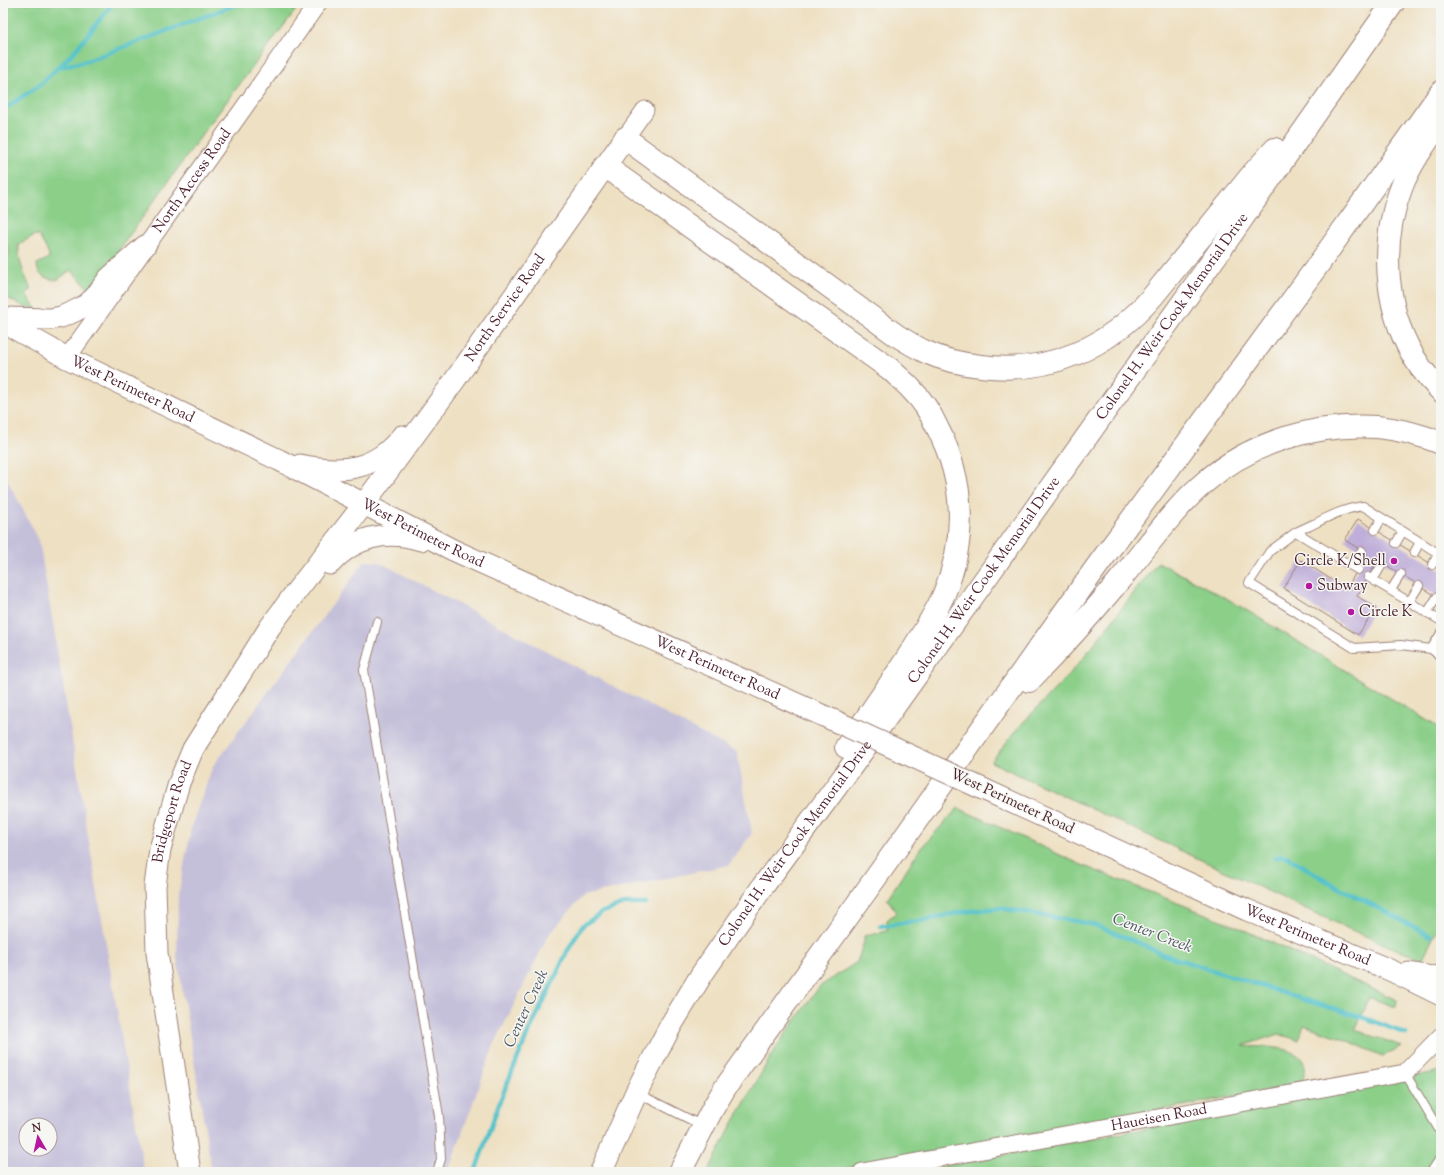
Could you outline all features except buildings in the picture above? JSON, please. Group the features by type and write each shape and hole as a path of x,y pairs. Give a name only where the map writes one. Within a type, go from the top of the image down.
{"highway":[{"name":"Colonel H. Weir Cook Memorial Drive","path":"601,1172 636,1093 702,974 762,886 856,760 1353,62 1393,3"},
{"path":"625,138 896,336 926,352 956,362 988,367 1025,368 1044,364 1085,350 1106,339 1140,310 1254,172 1353,62"},
{"path":"680,1172 703,1126 725,1088 1095,569 1318,266 1441,92"},
{"path":"1441,121 1416,160 1403,184 1395,206 1388,248 1388,267 1398,321 1405,340 1421,368 1441,391"},
{"path":"604,166 890,369 913,390 932,416 946,444 956,474 960,499 960,524 957,556 944,595 912,651 841,754 762,886"},
{"path":"976,737 1070,638 1150,542 1190,497 1205,482 1232,463 1282,438 1320,430 1377,427 1410,433 1441,443"},
{"path":"697,1172 724,1114 807,972"}],"street":[{"name":"North Access Road","path":"67,358 318,3"},
{"name":"North Service Road","path":"364,504 452,384 604,166 645,110"},
{"path":"3,318 51,319 61,317 75,311 86,305 95,297 110,278 145,246"},
{"name":"West Perimeter Road","path":"3,322 67,358 279,460 453,550 835,721 1247,910 1392,971 1441,995"},
{"path":"279,460 331,470 348,470 372,462 398,441 408,428 452,384"},
{"name":"Bridgeport Road","path":"190,1172 156,953 155,886 160,849 178,783 193,749 250,662 270,627 364,504"},
{"path":"250,662 278,630 333,560 352,544 378,536 400,536 416,538 453,550"},
{"path":"1392,971 1441,976"},
{"path":"1405,1073 1441,1036"},
{"name":"Haueisen Road","path":"862,1172 1405,1073"}],"lane":[{"path":"1432,564 1440,554 1363,506 1350,508 1335,513 1296,532 1270,551 1249,583 1354,648 1401,645 1431,649 1441,656"},
{"path":"1375,530 1382,518"},
{"path":"1296,532 1313,524"},
{"path":"1396,543 1403,531"},
{"path":"1296,532 1354,568 1362,551"},
{"path":"1414,553 1420,542"},
{"path":"1383,563 1371,578 1441,621"},
{"path":"1391,590 1401,574"},
{"path":"1409,602 1419,586"},
{"path":"1428,613 1437,597"},
{"path":"377,622 364,670 439,1116 441,1159 437,1172"},
{"path":"1431,649 1441,633"},
{"path":"1405,1073 1441,1133"},
{"path":"636,1093 703,1126"},
{"path":"1431,1172 1441,1157"}],"shaded area":[{"path":"3,472 39,540 144,1172 3,1172"},
{"path":"365,561 379,562 737,752 752,833 729,865 583,896 548,936 494,1045 448,1172 212,1172 177,957 178,896 192,824 213,766"}],"green space":[{"path":"3,3 301,3 215,117 90,290 71,270 57,280 46,278 40,274 37,264 49,258 48,252 39,236 35,235 19,244 20,262 31,290 26,294 37,310 23,306 3,296 3,264 9,255 9,247 3,243"},
{"path":"1158,562 1228,599 1441,729 1441,927 1439,926 1422,960 1351,930 991,762 1017,729 1075,668"},
{"path":"958,808 1084,866 1231,924 1397,1000 1396,1007 1370,998 1355,1030 1402,1046 1393,1052 1382,1056 1342,1038 1304,1025 1299,1040 1278,1034 1243,1046 1278,1048 1295,1053 1305,1066 1305,1073 1301,1084 827,1172 708,1172 733,1123 775,1049 819,987 857,962 864,942 864,936 887,931 887,920 897,912 887,899 920,849"},
{"path":"1441,1071 1441,1172 913,1172 1165,1125"}],"waterway":[{"path":"3,110 41,84 74,52 113,3"},
{"path":"59,67 87,61 240,3"},
{"path":"1275,858 1281,856 1288,857 1327,881 1431,936"},
{"name":"Center Creek","path":"475,1172 500,1101 527,1036 568,950 582,926 601,913 624,904 646,904"},
{"name":"Center Creek","path":"881,926 925,920 961,912 1000,908 1092,924 1162,954 1362,1017 1406,1034"}],"place":[{"name":"Circle K/Shell","path":"1394,561"},
{"name":"Subway","path":"1309,586"},
{"name":"Circle K","path":"1351,612"}]}
